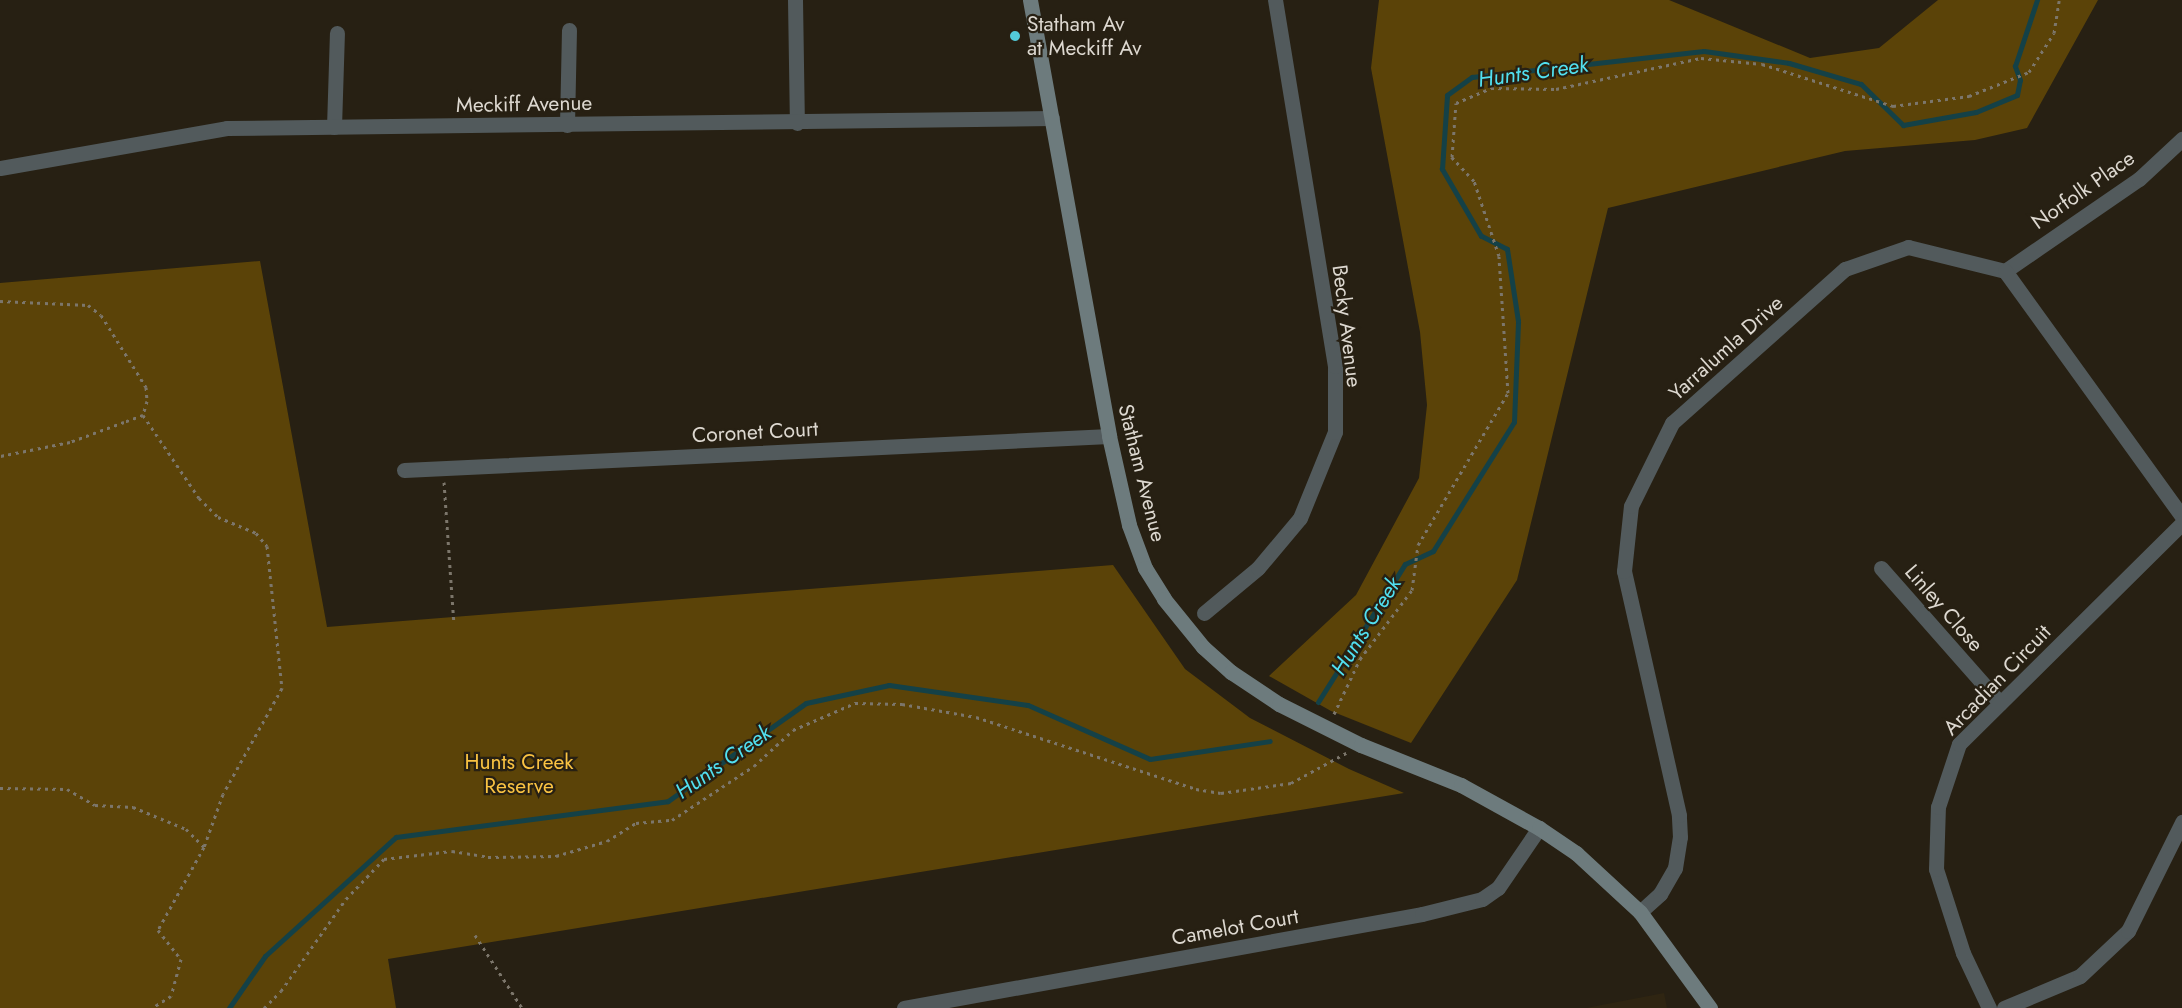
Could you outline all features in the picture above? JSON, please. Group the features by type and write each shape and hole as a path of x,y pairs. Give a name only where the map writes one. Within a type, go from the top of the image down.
{"main road":[{"name":"Statham Avenue","path":"1030,0 1109,436 1129,525 1145,568 1181,623 1231,672 1326,729 1461,784 1539,828 1609,881 1640,912 1710,1008"}],"street":[{"path":"795,0 797,123"},
{"name":"Becky Avenue","path":"1204,613 1258,568 1300,518 1335,432 1335,366 1275,0"},
{"path":"567,125 569,30"},
{"path":"334,127 338,33"},
{"name":"Meckiff Avenue","path":"0,168 227,128 797,123 1052,118"},
{"name":"Norfolk Place","path":"2005,272 2139,179 2182,139"},
{"name":"Yarralumla Drive","path":"1640,912 1660,894 1676,868 1680,852 1679,815 1624,571 1631,506 1672,423 1845,269 1908,247 2005,272"},
{"path":"2005,272 2182,516"},
{"name":"Coronet Court","path":"404,470 1109,436"},
{"name":"Arcadian Circuit","path":"1989,1008 1963,952 1936,870 1938,807 1959,744 2182,523"},
{"name":"Linley Close","path":"1881,568 2000,704"},
{"path":"2004,1008 2080,976 2128,931 2182,822"},
{"name":"Camelot Court","path":"904,1008 1410,916 1482,899 1498,888 1539,828"}],"path":[{"path":"1326,729 1360,659 1412,590 1418,545 1508,393 1499,256 1474,181 1452,157 1456,103 1491,88 1556,89 1701,58 1762,64 1864,99 1893,106 1969,96 2030,72 2054,33 2059,0"},
{"path":"0,301 72,302 88,305 101,315 146,387 147,401 143,416 199,498 218,517 256,533 267,546 282,688 223,794 204,847 158,930 181,959 171,996 152,1008"},
{"path":"0,456 70,442 143,416"},
{"path":"443,468 454,624"},
{"path":"264,1008 281,991 346,899 384,859 452,851 488,857 556,856 607,841 636,823 672,820 754,766 793,730 855,704 902,704 976,717 1196,789 1221,793 1291,783 1361,745"},
{"path":"0,788 67,789 95,805 133,807 186,830 204,847"},
{"path":"476,935 522,1008"}],"shaded area":[{"path":"1664,993 1667,1008 1586,1008"}],"green space":[{"path":"1379,0 1669,0 1810,58 1879,48 1938,0 2098,0 2027,128 1975,140 1845,151 1608,208 1517,580 1411,743 1331,711 1269,676 1356,595 1419,478 1427,405 1420,332 1371,68"},
{"name":"Hunts Creek Reserve","path":"260,261 327,627 1113,565 1185,669 1250,718 1349,769 1404,793 388,959 396,1008 0,1008 0,283"}],"waterway":[{"name":"Hunts Creek","path":"1318,702 1405,564 1433,551 1514,422 1518,321 1507,249 1481,236 1442,169 1447,95 1472,77 1704,51 1789,63 1861,84 1903,125 1976,112 2017,95 2020,80 2015,66 2037,0"},
{"name":"Hunts Creek","path":"229,1008 265,956 396,837 668,801 806,703 889,685 1028,705 1150,759 1270,741"}],"place":[{"name":"Statham Av at Meckiff Av","path":"1015,36"}]}
